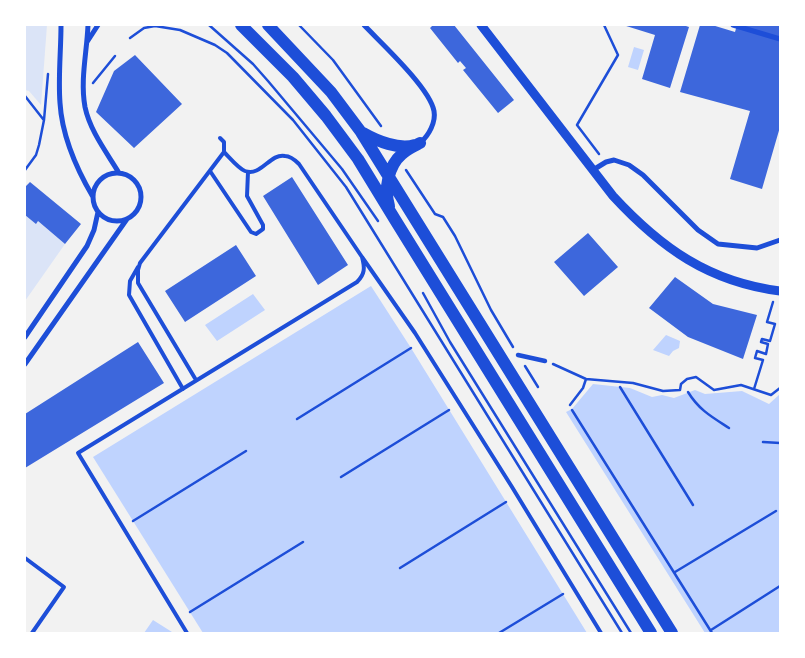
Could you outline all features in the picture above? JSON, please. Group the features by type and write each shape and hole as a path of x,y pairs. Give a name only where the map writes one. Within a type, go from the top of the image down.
{"highway":[{"path":"241,25 293,77 326,116 358,159 650,633"},
{"path":"268,25 331,92 361,132 672,633"},
{"path":"361,132 376,140 406,147 420,143"},
{"path":"394,218 387,198 389,176 403,153 420,143"},
{"path":"400,193 399,179 402,166 412,150 420,143"}],"street":[{"path":"61,25 60,105 64,131 81,177 93,197 94,205 98,212 104,218 111,221 127,219 134,215 141,201 138,185 127,175 119,173 104,177 98,182 93,197"},
{"path":"88,25 83,75 85,108 96,135 119,173"},
{"path":"86,44 98,25"},
{"path":"364,25 412,76 434,109 431,129 420,143"},
{"path":"481,25 613,196 636,220 682,258 732,280 778,291"},
{"path":"733,25 780,39"},
{"path":"593,170 606,162 614,160 629,165 643,175 698,230 718,244 757,248 780,240"},
{"path":"25,337 88,246 98,212"},
{"path":"25,364 127,219"},
{"path":"518,355 544,361"}],"lane":[{"path":"183,388 129,295 130,281 140,263 224,152 224,142 220,138"},
{"path":"224,152 243,170 248,172 255,171 277,156 285,155 300,164 362,257 416,332 601,633"},
{"path":"210,171 251,232 256,234 263,229 264,225 246,196 248,172"},
{"path":"188,633 78,453 357,282 364,273 365,268 362,257"},
{"path":"140,263 138,283 196,380"},
{"path":"25,558 64,587 32,633"}],"path":[{"path":"209,25 253,64 268,81 342,169 380,224"},
{"path":"299,25 333,60 381,126 387,130"},
{"path":"593,170 602,157 577,125 618,55 604,25"},
{"path":"25,96 44,120"},
{"path":"25,170 36,155 46,103"},
{"path":"405,168 434,214 444,217 492,310 540,393"},
{"path":"421,290 450,342 631,633"},
{"path":"754,390 762,360 755,358 757,351 766,354 768,344 761,342 762,339 770,341 775,324 767,322 778,291"},
{"path":"297,419 411,348"},
{"path":"544,361 586,379 633,383 663,391 680,390 681,384 688,379 696,377 714,390 741,385 771,396 780,388"},
{"path":"570,405 586,379"},
{"path":"620,387 693,505"},
{"path":"688,392 695,404 729,428"},
{"path":"341,477 449,410"},
{"path":"572,410 712,632 780,586"},
{"path":"763,442 780,443"},
{"path":"133,521 246,451"},
{"path":"400,568 506,502"},
{"path":"675,572 776,511"},
{"path":"190,612 303,542"},
{"path":"498,633 562,594"}],"shaded area":[{"path":"25,25 47,25 41,105 29,91 25,90"},
{"path":"25,215 38,221 65,244 25,301"}],"water":[{"path":"634,47 644,50 638,70 628,67"},
{"path":"371,286 587,633 203,633 93,457"},
{"path":"253,294 265,310 217,341 205,325"},
{"path":"666,335 680,341 679,348 669,356 653,350"},
{"path":"593,384 630,388 652,397 662,395 674,398 695,390 705,394 742,391 769,404 780,394 780,633 705,633 566,412 572,409"},
{"path":"153,620 172,632 173,633 144,633"}],"building":[{"path":"433,25 454,25 514,100 498,113 463,70 466,68 460,61 458,63 430,28"},
{"path":"623,25 683,25 689,27 670,88 642,79 655,35"},
{"path":"700,25 712,25 735,32 737,25 780,25 780,127 762,189 730,179 750,111 680,92"},
{"path":"135,55 182,104 134,148 96,112 114,71"},
{"path":"292,177 348,265 318,285 263,196"},
{"path":"30,182 81,224 65,244 38,221 36,224 25,215 25,187"},
{"path":"588,233 618,267 584,296 554,262"},
{"path":"236,245 256,276 185,322 165,291"},
{"path":"675,277 713,304 757,315 743,359 688,337 649,308"},
{"path":"138,342 164,383 25,468 25,414"}]}
